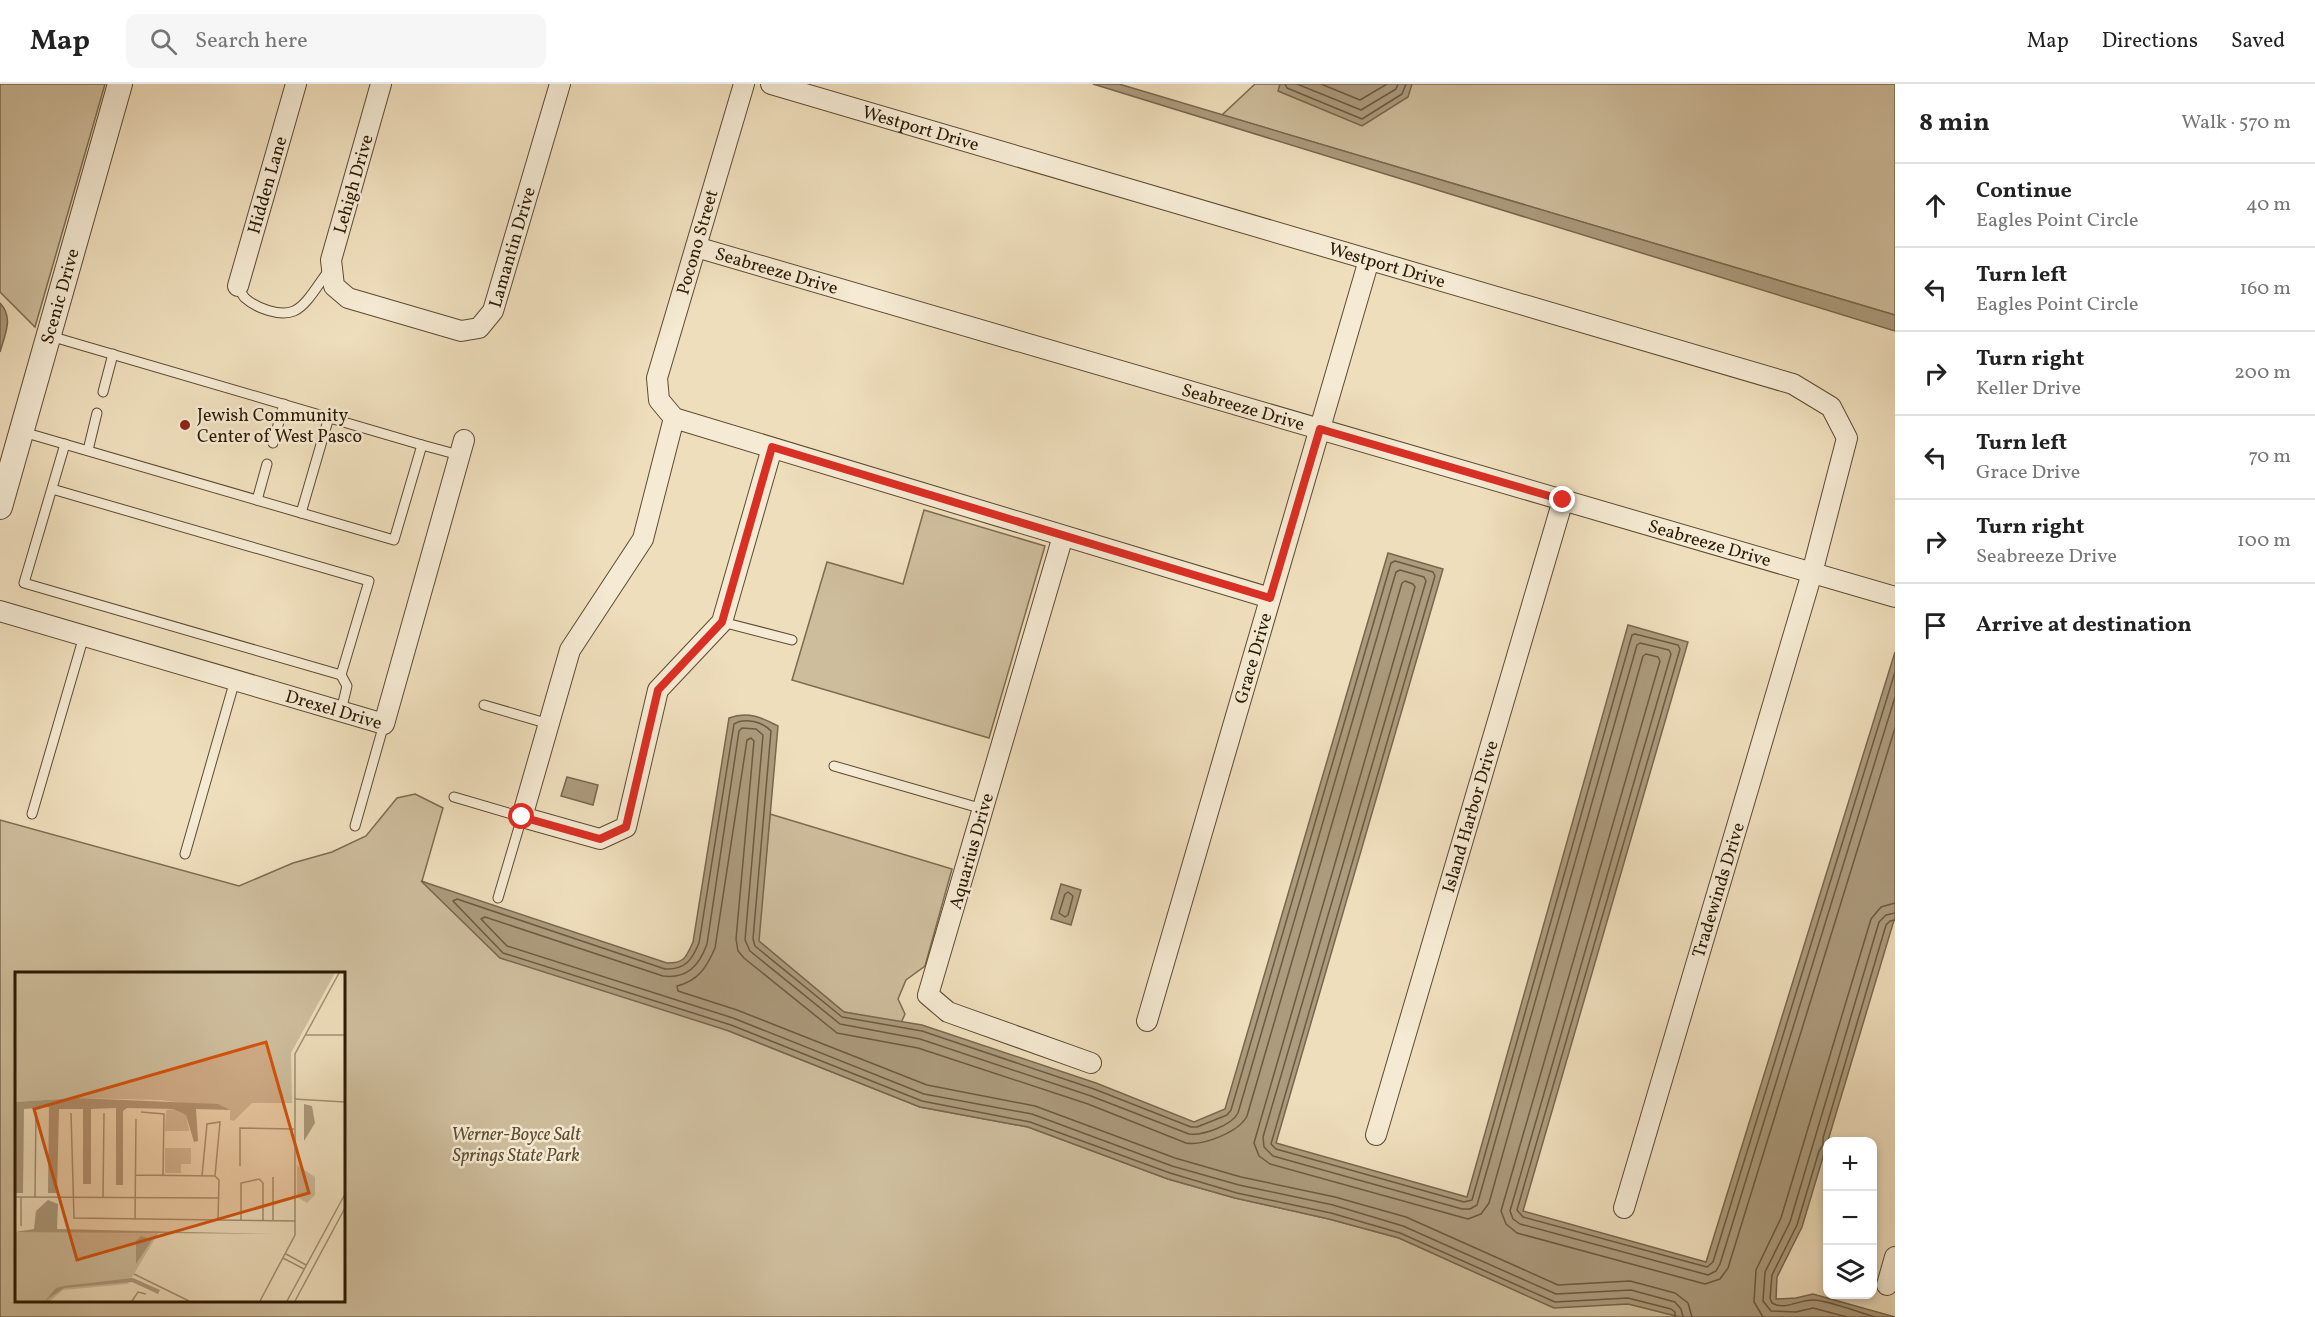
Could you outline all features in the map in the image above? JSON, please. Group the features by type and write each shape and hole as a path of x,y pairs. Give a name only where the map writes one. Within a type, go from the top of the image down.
{"street":[{"name":"Scenic Drive","path":"0,507 120,84"},
{"name":"Hidden Lane","path":"238,286 296,84"},
{"name":"Lehigh Drive","path":"333,276 331,260 381,84"},
{"name":"Lamantin Drive","path":"333,276 348,298 359,302 461,331 479,328 494,311 560,84"},
{"name":"Pocono Street","path":"674,418 659,400 657,378 744,84"},
{"name":"Westport Drive","path":"771,84 1793,384 1831,407 1847,438 1812,573"},
{"name":"Seabreeze Drive","path":"696,247 1895,597"},
{"name":"Grace Drive","path":"1147,1021 1369,260"},
{"path":"772,447 722,622 658,690 626,827 600,839 522,817 570,650 643,539 674,418 772,447 1270,598"},
{"name":"Drexel Drive","path":"0,611 384,724 462,447"},
{"name":"Island Harbor Drive","path":"1376,1135 1563,500"},
{"name":"Aquarius Drive","path":"1063,536 928,995 948,1012 1091,1063"},
{"name":"Tradewinds Drive","path":"1624,1208 1812,573"},
{"path":"1887,1285 1895,1257"}],"lane":[{"path":"238,286 244,297 264,309 280,312 294,311 333,276"},
{"path":"49,336 422,445 462,447"},
{"path":"103,392 112,354"},
{"path":"273,442 284,404"},
{"path":"88,450 97,413"},
{"path":"301,513 329,417"},
{"path":"21,431 394,540 422,445"},
{"path":"65,444 24,583 341,675"},
{"path":"257,500 267,464"},
{"path":"52,489 369,581 341,675 347,686 341,711"},
{"path":"722,622 792,640"},
{"path":"32,814 84,636"},
{"path":"185,854 235,680"},
{"path":"484,705 549,724"},
{"path":"355,826 384,724"},
{"path":"834,766 983,809"},
{"path":"454,797 522,817 498,898"}],"green space":[{"path":"0,84 105,84 35,327 0,292"},
{"path":"1255,84 1895,84 1895,315 1222,115"},
{"path":"924,510 1045,546 989,738 792,680 827,562 903,584"},
{"name":"Werner-Boyce Salt Springs State Park","path":"415,794 443,808 422,881 729,1031 920,1107 1028,1127 1168,1179 1235,1198 1329,1219 1399,1238 1550,1306 1628,1303 1680,1317 0,1317 0,820 239,886 293,863 332,852 366,836 397,798"},
{"path":"770,814 952,869 925,966 906,980 898,999 905,1014 901,1023 844,1012 758,941"}],"water":[{"path":"1093,84 1119,84 1895,315 1895,331"},
{"path":"1280,84 1412,84 1408,97 1362,126 1278,91"},
{"path":"0,303 7,314 7,320 6,333 0,352"},
{"path":"1388,553 1443,569 1276,1143 1467,1197 1628,625 1688,642 1523,1211 1706,1262 1895,652 1895,917 1829,1137 1823,1137 1823,1157 1802,1227 1777,1277 1776,1299 1813,1294 1823,1297 1823,1299 1831,1299 1895,1317 1680,1317 1628,1304 1554,1308 1399,1238 1329,1219 1235,1198 1168,1179 1028,1127 920,1107 729,1031 500,958 421,881 667,963 678,962 686,955 693,942 729,718 748,715 760,718 778,726 759,941 844,1012 922,1025 1096,1083 1194,1122 1225,1109"},
{"path":"567,777 598,785 593,805 561,796"},
{"path":"1061,884 1081,890 1071,925 1051,919"}],"place":[{"name":"Jewish Community Center of West Pasco","path":"185,425"}],"route":[{"path":"522,817 600,839 626,827 658,690 722,622 772,447 1270,598 1320,429 1563,500"}]}
